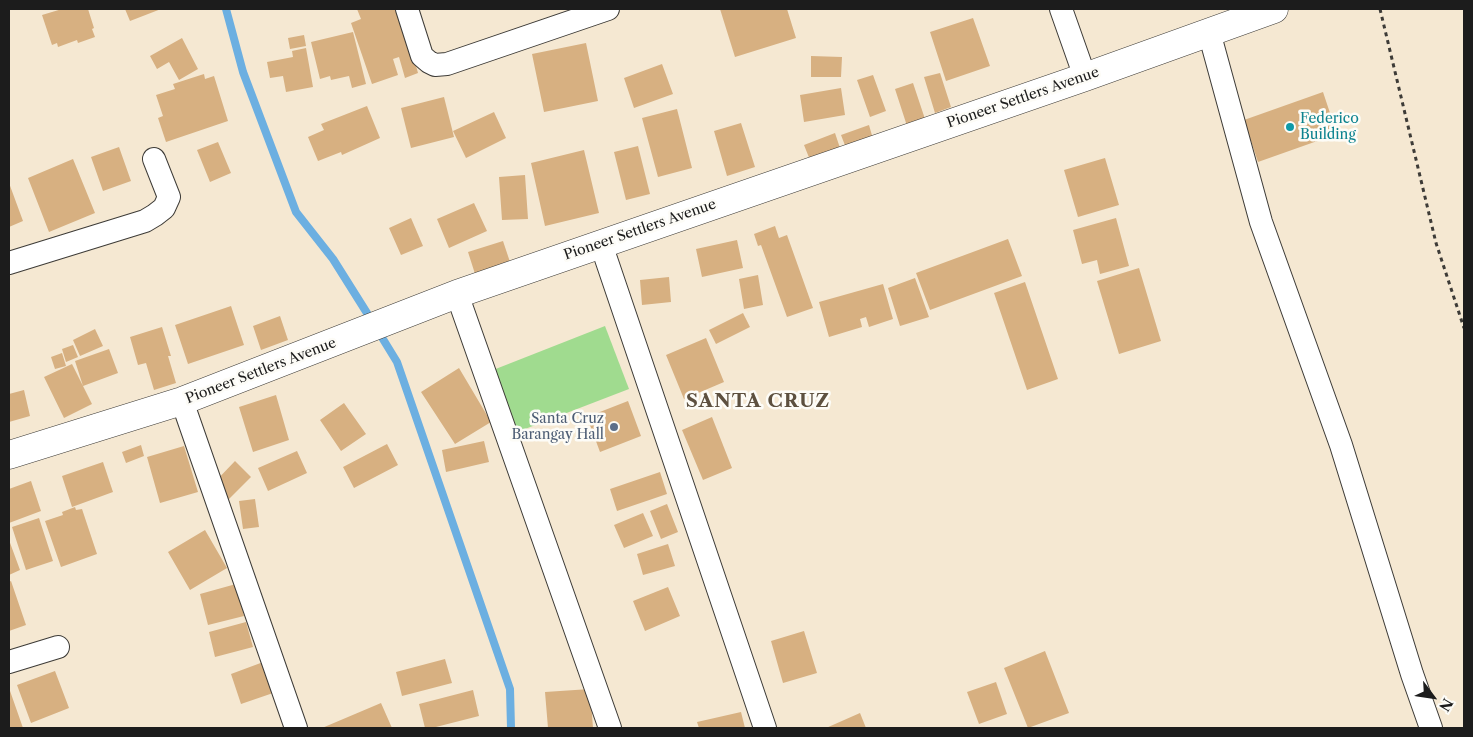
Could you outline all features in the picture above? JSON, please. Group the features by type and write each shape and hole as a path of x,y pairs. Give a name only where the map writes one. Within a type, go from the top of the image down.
{"street":[{"path":"407,9 422,56 435,65 448,64 608,9"},
{"path":"1061,9 1084,77"},
{"name":"Pioneer Settlers Avenue","path":"9,455 182,401 457,294 1084,77 1274,9"},
{"path":"1209,32 1261,222 1341,445 1412,674 1431,728"},
{"path":"9,263 145,222 155,215 164,208 169,197 154,159"},
{"path":"601,244 765,728"},
{"path":"457,294 610,728"},
{"path":"182,401 296,728"},
{"path":"9,662 58,647"}],"path":[{"path":"1380,9 1436,243 1464,328"}],"green space":[{"path":"605,326 629,389 512,434 488,372"}],"building":[{"path":"62,9 88,9 95,37 78,43 77,40 58,47 57,43 52,45 42,15"},
{"path":"125,9 161,9 130,21"},
{"path":"357,9 400,9 418,73 405,78 399,57 393,59 398,75 372,84 351,23 361,19"},
{"path":"720,9 787,9 796,38 735,57"},
{"path":"973,18 990,66 946,81 930,32"},
{"path":"353,32 366,84 352,88 349,76 331,80 330,76 320,79 311,42"},
{"path":"304,35 306,46 290,49 288,38"},
{"path":"182,38 198,69 179,80 169,62 157,69 150,56"},
{"path":"586,43 598,101 544,112 532,54"},
{"path":"306,48 313,87 286,92 283,76 270,78 267,62 293,57 292,51"},
{"path":"811,56 842,57 841,77 811,77"},
{"path":"662,64 673,94 634,108 624,78"},
{"path":"940,73 951,107 935,113 924,77"},
{"path":"204,74 205,79 214,76 228,121 166,142 158,118 163,116 156,95 175,89 173,84"},
{"path":"873,75 886,111 870,117 857,80"},
{"path":"913,83 926,122 908,129 895,89"},
{"path":"841,88 845,115 804,122 800,95"},
{"name":"Federico Building","path":"1323,92 1337,134 1258,162 1244,120"},
{"path":"444,97 454,137 411,148 401,108"},
{"path":"367,106 380,138 342,155 341,152 318,161 308,137 324,130 321,124"},
{"path":"677,109 692,168 658,177 642,118"},
{"path":"494,112 506,138 466,158 453,131"},
{"path":"741,123 755,167 727,176 714,131"},
{"path":"869,125 873,139 846,148 841,135"},
{"path":"835,133 840,148 810,160 804,145"},
{"path":"218,142 231,173 210,182 197,150"},
{"path":"638,146 650,194 626,200 614,152"},
{"path":"119,147 131,181 103,191 91,157"},
{"path":"584,150 599,213 545,226 531,163"},
{"path":"1105,158 1119,205 1078,217 1064,170"},
{"path":"73,159 95,213 49,232 28,178"},
{"path":"525,175 528,219 502,220 499,177"},
{"path":"9,183 23,221 9,227"},
{"path":"474,203 487,231 449,248 437,219"},
{"path":"411,218 423,246 401,255 389,228"},
{"path":"1116,218 1129,266 1100,274 1097,260 1082,264 1073,230"},
{"path":"775,226 779,238 787,235 813,308 787,317 761,245 758,246 754,234"},
{"path":"1008,239 1022,276 930,310 916,273"},
{"path":"737,240 743,268 702,277 696,249"},
{"path":"503,241 511,265 476,277 468,252"},
{"path":"1139,268 1161,341 1119,354 1097,281"},
{"path":"758,275 763,305 744,309 739,279"},
{"path":"669,277 671,302 642,305 640,280"},
{"path":"915,278 929,317 900,326 888,288"},
{"path":"1025,282 1058,379 1027,390 994,293"},
{"path":"883,284 893,319 869,327 866,317 860,319 862,327 829,337 819,302"},
{"path":"231,306 244,345 188,364 175,325"},
{"path":"743,313 750,327 716,344 709,330"},
{"path":"280,316 288,340 261,350 253,326"},
{"path":"162,327 171,356 168,356 176,383 154,390 146,363 138,365 130,337"},
{"path":"95,329 103,346 80,356 73,340"},
{"path":"706,338 724,382 684,399 666,355"},
{"path":"73,345 78,357 66,362 62,349"},
{"path":"109,349 118,373 83,386 75,361"},
{"path":"62,353 66,366 55,369 51,357"},
{"path":"72,364 92,404 64,418 44,377"},
{"path":"459,368 491,422 455,444 421,392"},
{"path":"24,390 30,416 9,422 9,394"},
{"path":"276,395 289,440 253,452 239,407"},
{"name":"Santa Cruz Barangay Hall","path":"628,401 641,436 600,452 587,417"},
{"path":"344,403 366,434 341,451 320,420"},
{"path":"712,417 732,468 703,480 682,430"},
{"path":"484,441 489,462 446,472 442,450"},
{"path":"387,444 398,465 354,488 343,467"},
{"path":"141,445 144,456 126,463 122,452"},
{"path":"184,446 198,492 160,503 147,457"},
{"path":"297,451 307,473 268,491 258,468"},
{"path":"235,461 251,477 227,501 212,485"},
{"path":"103,462 113,492 72,507 62,476"},
{"path":"660,472 667,494 617,511 610,489"},
{"path":"31,481 41,511 9,523 9,489"},
{"path":"255,499 259,527 243,529 239,501"},
{"path":"667,504 678,532 661,539 650,511"},
{"path":"75,507 76,510 82,509 97,554 61,567 45,521 63,515 62,512"},
{"path":"643,513 653,536 624,548 614,525"},
{"path":"39,518 53,561 26,570 12,527"},
{"path":"205,530 227,568 190,590 168,552"},
{"path":"9,540 20,570 9,575"},
{"path":"668,544 675,566 643,575 637,554"},
{"path":"11,581 26,625 9,631 9,582"},
{"path":"236,584 244,616 208,625 200,594"},
{"path":"668,587 680,616 645,631 633,601"},
{"path":"246,622 253,647 215,657 209,632"},
{"path":"804,631 817,673 783,683 771,641"},
{"path":"1045,651 1069,713 1028,728 1004,668"},
{"path":"445,659 452,683 402,696 396,672"},
{"path":"266,661 276,692 241,704 231,674"},
{"path":"55,671 69,708 31,723 17,685"},
{"path":"996,682 1007,714 979,724 967,692"},
{"path":"9,688 23,728 9,728"},
{"path":"590,689 593,728 548,728 545,692"},
{"path":"473,690 479,716 432,728 425,728 419,704"},
{"path":"381,703 392,728 322,728"},
{"path":"741,712 745,728 699,728 697,722"},
{"path":"860,713 866,728 826,728"}],"waterway":[{"path":"226,9 243,72 296,212 333,259 372,321"},
{"path":"378,331 397,362 510,689 511,728"}],"place":[{"name":"Federico Building","path":"1290,127"},
{"name":"Santa Cruz Barangay Hall","path":"614,427"}],"district":[{"name":"SANTA CRUZ","path":"758,402"}]}
